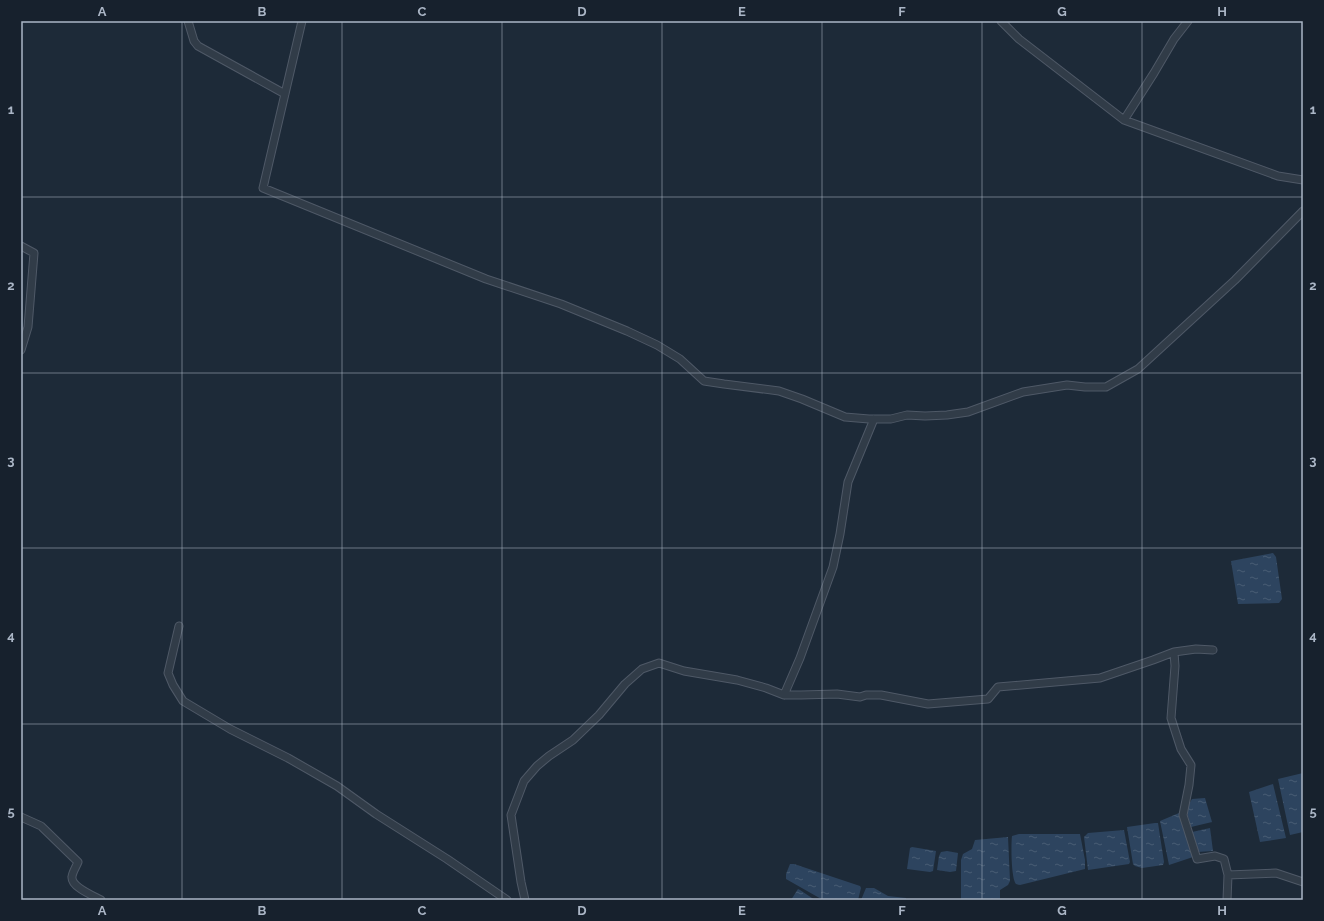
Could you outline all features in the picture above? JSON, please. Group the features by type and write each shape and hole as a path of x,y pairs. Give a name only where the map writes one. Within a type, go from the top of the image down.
{"street":[{"path":"188,21 194,41 198,46 285,94"},
{"path":"302,21 263,188 486,279 561,304 626,331 657,345 680,359 704,380 779,391 845,417 891,419 907,415 925,416 968,412 1023,392 1067,385 1085,388 1106,387 1138,369 1235,280 1303,211"},
{"path":"1001,21 1019,39 1124,120 1278,176 1303,180"},
{"path":"1124,120 1174,39 1188,21"},
{"path":"21,246 34,253 28,327 21,350"},
{"path":"784,695 800,658 834,567 848,482 874,419"},
{"path":"179,626 168,673 173,686 183,701 230,729 288,758 337,786 376,814 447,859 507,900"},
{"path":"525,900 511,815 524,781 537,766 573,740 599,715 625,684 642,669 659,663 684,671 737,680 784,695 837,694 860,697 866,695 882,695 928,704 988,699 998,687 1100,678 1174,652 1196,649 1213,650"},
{"path":"1174,652 1175,666 1171,718 1181,749 1191,765 1183,815 1197,859 1215,856 1224,859 1228,875 1227,900"},
{"path":"21,818 41,826 78,862 72,877 73,882 76,886 101,900"},
{"path":"1228,875 1276,874 1303,882"}],"water":[{"path":"1273,553 1276,557 1282,599 1279,603 1238,604 1231,561"},
{"path":"1303,773 1303,832 1290,835 1278,779"},
{"path":"1273,784 1286,838 1260,842 1249,792"},
{"path":"1205,798 1212,822 1191,827 1186,809 1192,799"},
{"path":"1179,813 1193,857 1169,865 1160,821"},
{"path":"1158,823 1164,862 1163,865 1142,868 1135,866 1133,864 1127,827"},
{"path":"1210,828 1213,851 1197,852 1192,832"},
{"path":"1124,830 1130,862 1129,864 1088,870 1084,837 1088,833"},
{"path":"1019,834 1080,834 1085,860 1085,869 1020,885 1016,884 1014,881 1012,868 1012,836"},
{"path":"1008,837 1010,881 1008,885 1000,890 1000,900 961,900 961,860 963,854 972,849 975,840"},
{"path":"912,847 936,851 933,871 930,872 907,869 910,848"},
{"path":"947,851 958,853 956,871 950,872 937,870 941,852"},
{"path":"790,864 860,886 861,888 858,900 823,900 786,879 786,874"},
{"path":"866,888 874,888 888,896 906,898 906,900 861,900"},
{"path":"798,889 800,890 815,900 791,900"}]}
